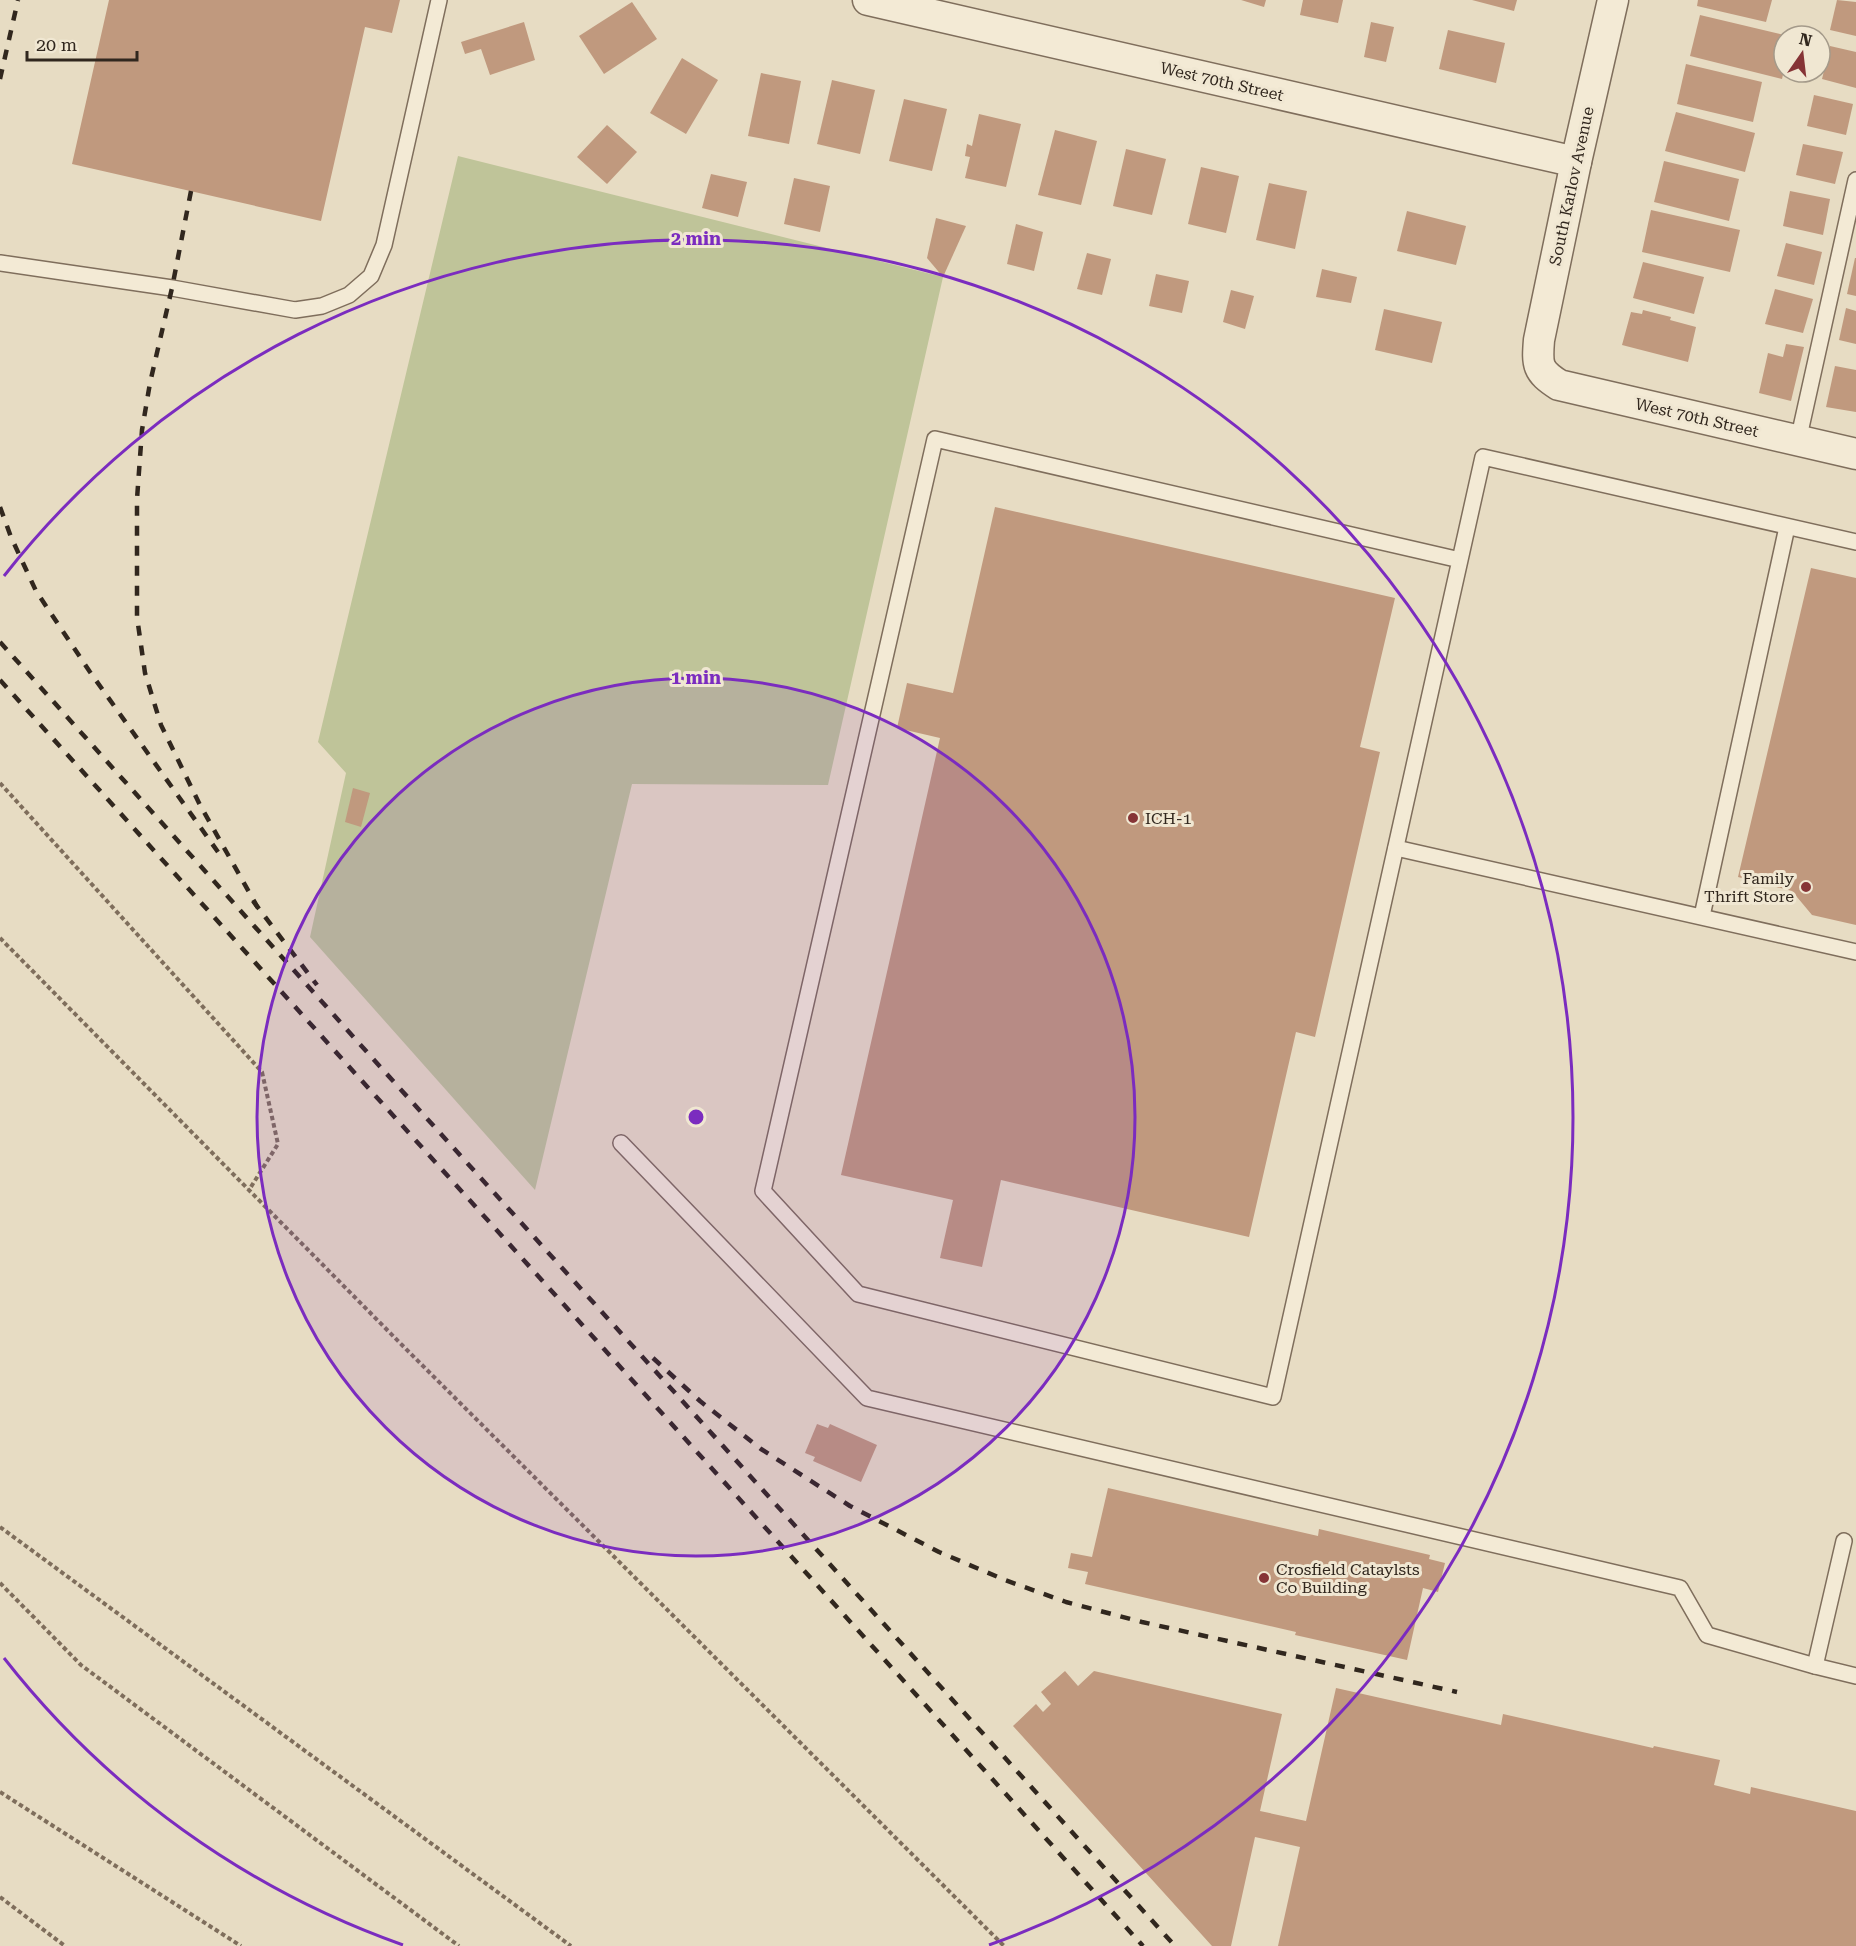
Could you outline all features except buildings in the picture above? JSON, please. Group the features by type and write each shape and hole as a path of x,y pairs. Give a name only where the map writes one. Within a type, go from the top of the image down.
{"street":[{"name":"West 70th Street","path":"868,0 1576,162"},
{"name":"South Karlov Avenue","path":"1542,372 1538,365 1539,340 1612,0"},
{"name":"West 70th Street","path":"1542,372 1559,385 1856,454"}],"lane":[{"path":"0,263 172,288 295,310 322,306 349,295 371,276 384,244 439,0"},
{"path":"1798,441 1856,180"},
{"path":"1460,560 935,439 763,1191 858,1294 1273,1397 1396,848 1483,457 1856,542"},
{"path":"1702,916 1787,526"},
{"path":"1396,848 1856,952"},
{"path":"621,1143 867,1398 1680,1588 1707,1635 1856,1676"},
{"path":"1815,1666 1844,1541"}],"path":[{"path":"0,783 262,1072 278,1144 249,1190"},
{"path":"0,938 1004,1946"},
{"path":"0,1527 571,1946"},
{"path":"0,1583 81,1665 459,1946"},
{"path":"0,1792 241,1946"},
{"path":"0,1897 65,1946"}],"green space":[{"path":"458,156 943,277 828,785 632,784 535,1190 310,937 346,773 318,742"}],"railway":[{"path":"0,79 18,0"},
{"path":"191,191 142,430 137,499 137,617 145,673 161,725 200,805 258,908"},
{"path":"0,507 36,591 90,672 218,852"},
{"path":"0,642 375,1061 1175,1946"},
{"path":"0,680 1143,1946"},
{"path":"253,901 317,985"},
{"path":"653,1358 700,1401 761,1449 850,1506 939,1552 1005,1580 1066,1602 1142,1622 1457,1692"}],"place":[{"name":"ICH-1","path":"1133,818"},
{"name":"Family Thrift Store","path":"1806,887"},
{"name":"Crosfield Cataylsts Co Building","path":"1264,1578"}]}
